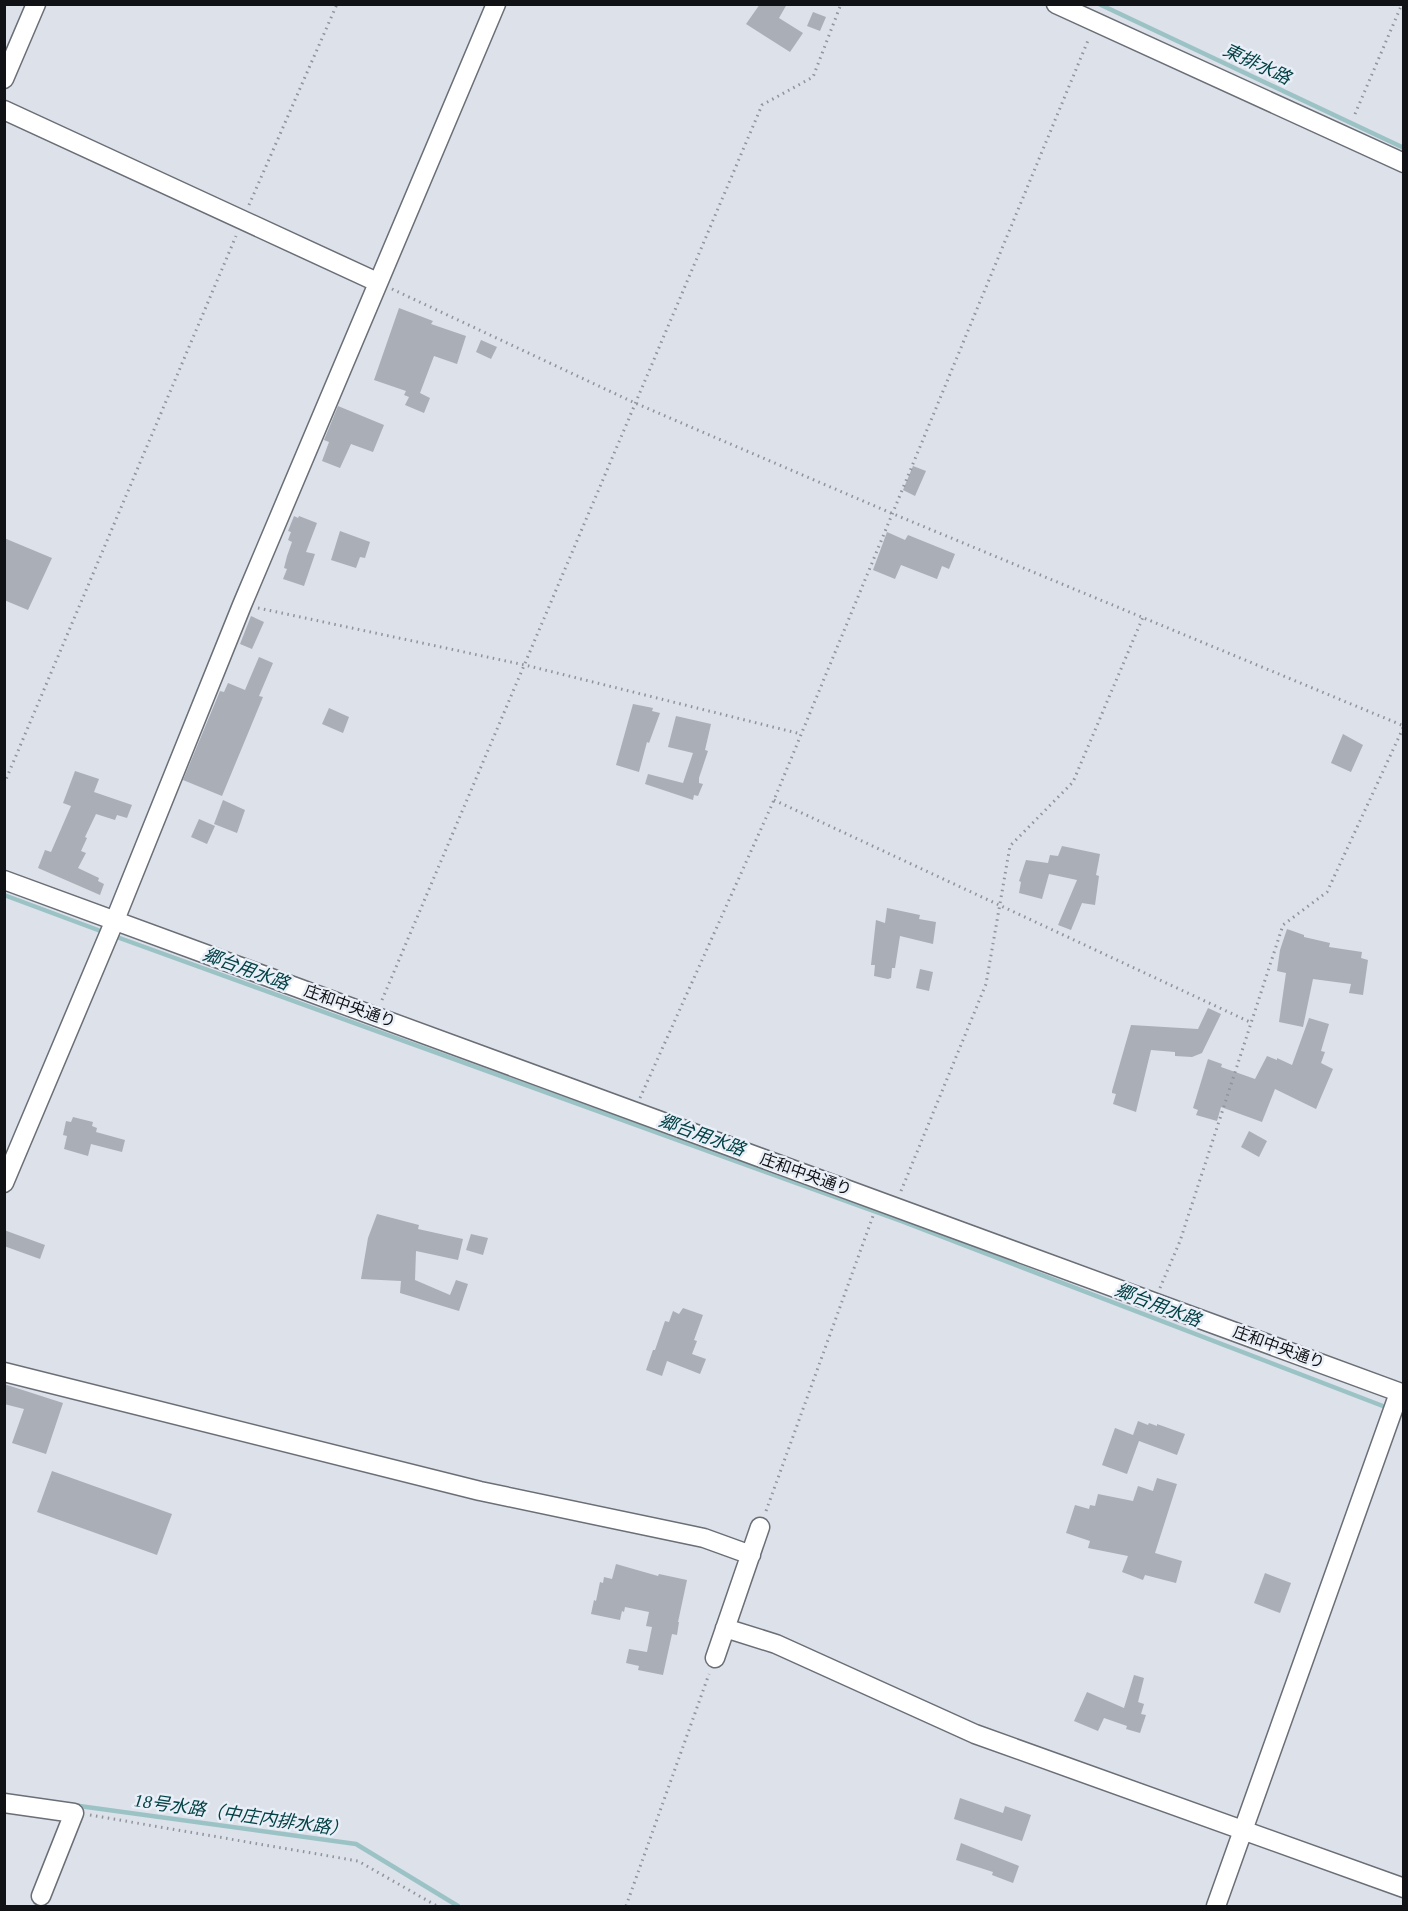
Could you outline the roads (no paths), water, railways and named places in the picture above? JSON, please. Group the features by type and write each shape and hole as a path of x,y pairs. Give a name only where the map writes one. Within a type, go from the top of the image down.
{"street":[{"path":"4,80 36,4"},
{"path":"4,1183 115,920 242,605 496,4"},
{"path":"1056,4 1404,163"},
{"path":"4,111 377,282"},
{"name":"庄和中央通り","path":"4,880 1402,1393"},
{"path":"4,1372 480,1491 704,1538 751,1555"},
{"path":"1216,1906 1402,1393"},
{"path":"715,1658 760,1527"},
{"path":"725,1628 776,1644 975,1734 1404,1888"},
{"path":"4,1803 74,1813 41,1896"}],"waterway":[{"name":"東排水路","path":"1099,4 1404,148"},
{"name":"郷台用水路","path":"4,895 106,933"},
{"name":"郷台用水路","path":"114,936 901,1221 1388,1408"},
{"name":"18号水路（中庄内排水路）","path":"72,1805 356,1844 458,1906"}]}
